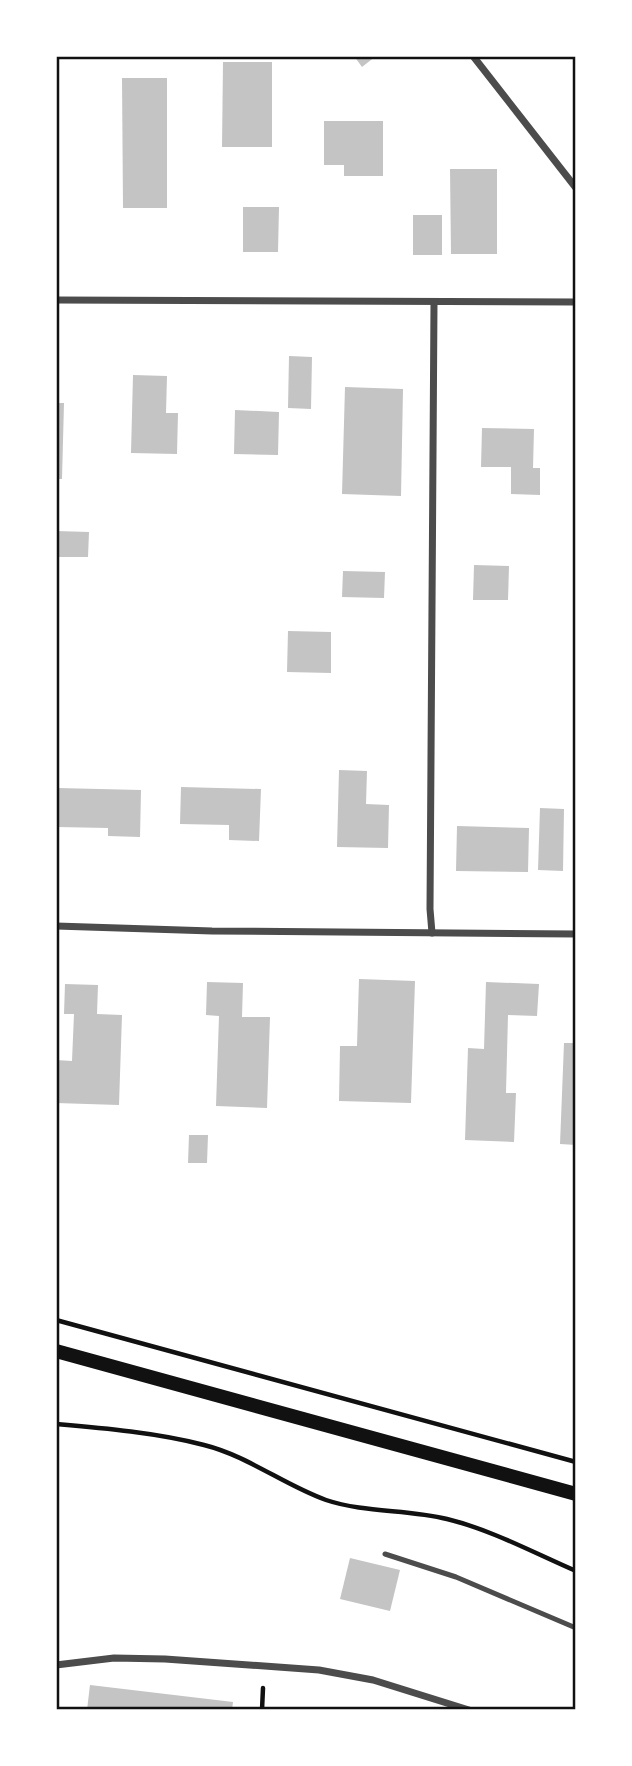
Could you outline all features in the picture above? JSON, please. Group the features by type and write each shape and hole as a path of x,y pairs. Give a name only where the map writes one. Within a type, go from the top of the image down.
{"main road":[{"path":"56,1352 576,1494"}],"street":[{"path":"473,56 576,188"},
{"path":"56,300 576,302"},
{"path":"432,933 430,881 434,303"},
{"path":"56,926 576,934"},
{"path":"56,1665 114,1658 319,1670 373,1680 469,1710"}],"lane":[{"path":"385,1553 456,1577 576,1628"}],"path":[{"path":"56,1320 576,1462"},
{"path":"56,1424 102,1428 205,1445 256,1464 327,1500 449,1519 484,1531 576,1572"}],"building":[{"path":"354,56 376,56 362,67"},
{"path":"223,62 272,62 272,147 222,147"},
{"path":"122,78 167,78 167,208 123,208"},
{"path":"324,121 383,121 383,176 344,176 344,165 324,165"},
{"path":"450,169 497,169 497,254 451,254"},
{"path":"243,207 279,207 278,252 243,252"},
{"path":"413,215 442,215 442,255 413,255"},
{"path":"289,356 312,357 311,409 288,408"},
{"path":"133,375 167,376 166,413 178,413 177,454 131,453"},
{"path":"345,387 403,389 401,496 342,494"},
{"path":"56,403 64,403 62,479 56,479"},
{"path":"235,410 279,412 278,455 234,454"},
{"path":"482,428 534,429 533,468 540,468 540,495 511,494 511,467 481,467"},
{"path":"56,531 89,532 88,557 56,557"},
{"path":"474,565 509,566 508,600 473,600"},
{"path":"343,571 385,572 384,598 342,597"},
{"path":"288,631 331,632 331,673 287,672"},
{"path":"339,770 367,771 366,804 389,805 388,848 337,847"},
{"path":"181,787 261,789 259,841 229,840 229,825 180,824"},
{"path":"58,788 141,790 140,837 108,836 108,828 57,827"},
{"path":"540,808 564,809 563,871 538,870"},
{"path":"457,826 529,828 528,872 456,871"},
{"path":"359,979 415,981 411,1103 339,1101 340,1046 357,1046"},
{"path":"207,982 243,983 242,1017 270,1017 267,1108 216,1106 219,1016 206,1015"},
{"path":"486,982 539,984 537,1016 508,1015 506,1093 516,1093 514,1142 465,1140 468,1048 484,1049"},
{"path":"65,984 98,985 97,1014 122,1015 119,1105 56,1103 56,1060 72,1061 74,1014 64,1014"},
{"path":"564,1043 576,1043 576,1145 560,1144"},
{"path":"189,1135 208,1135 207,1163 188,1163"},
{"path":"350,1558 400,1570 390,1611 340,1599"},
{"path":"90,1685 233,1702 232,1710 87,1710"}]}
